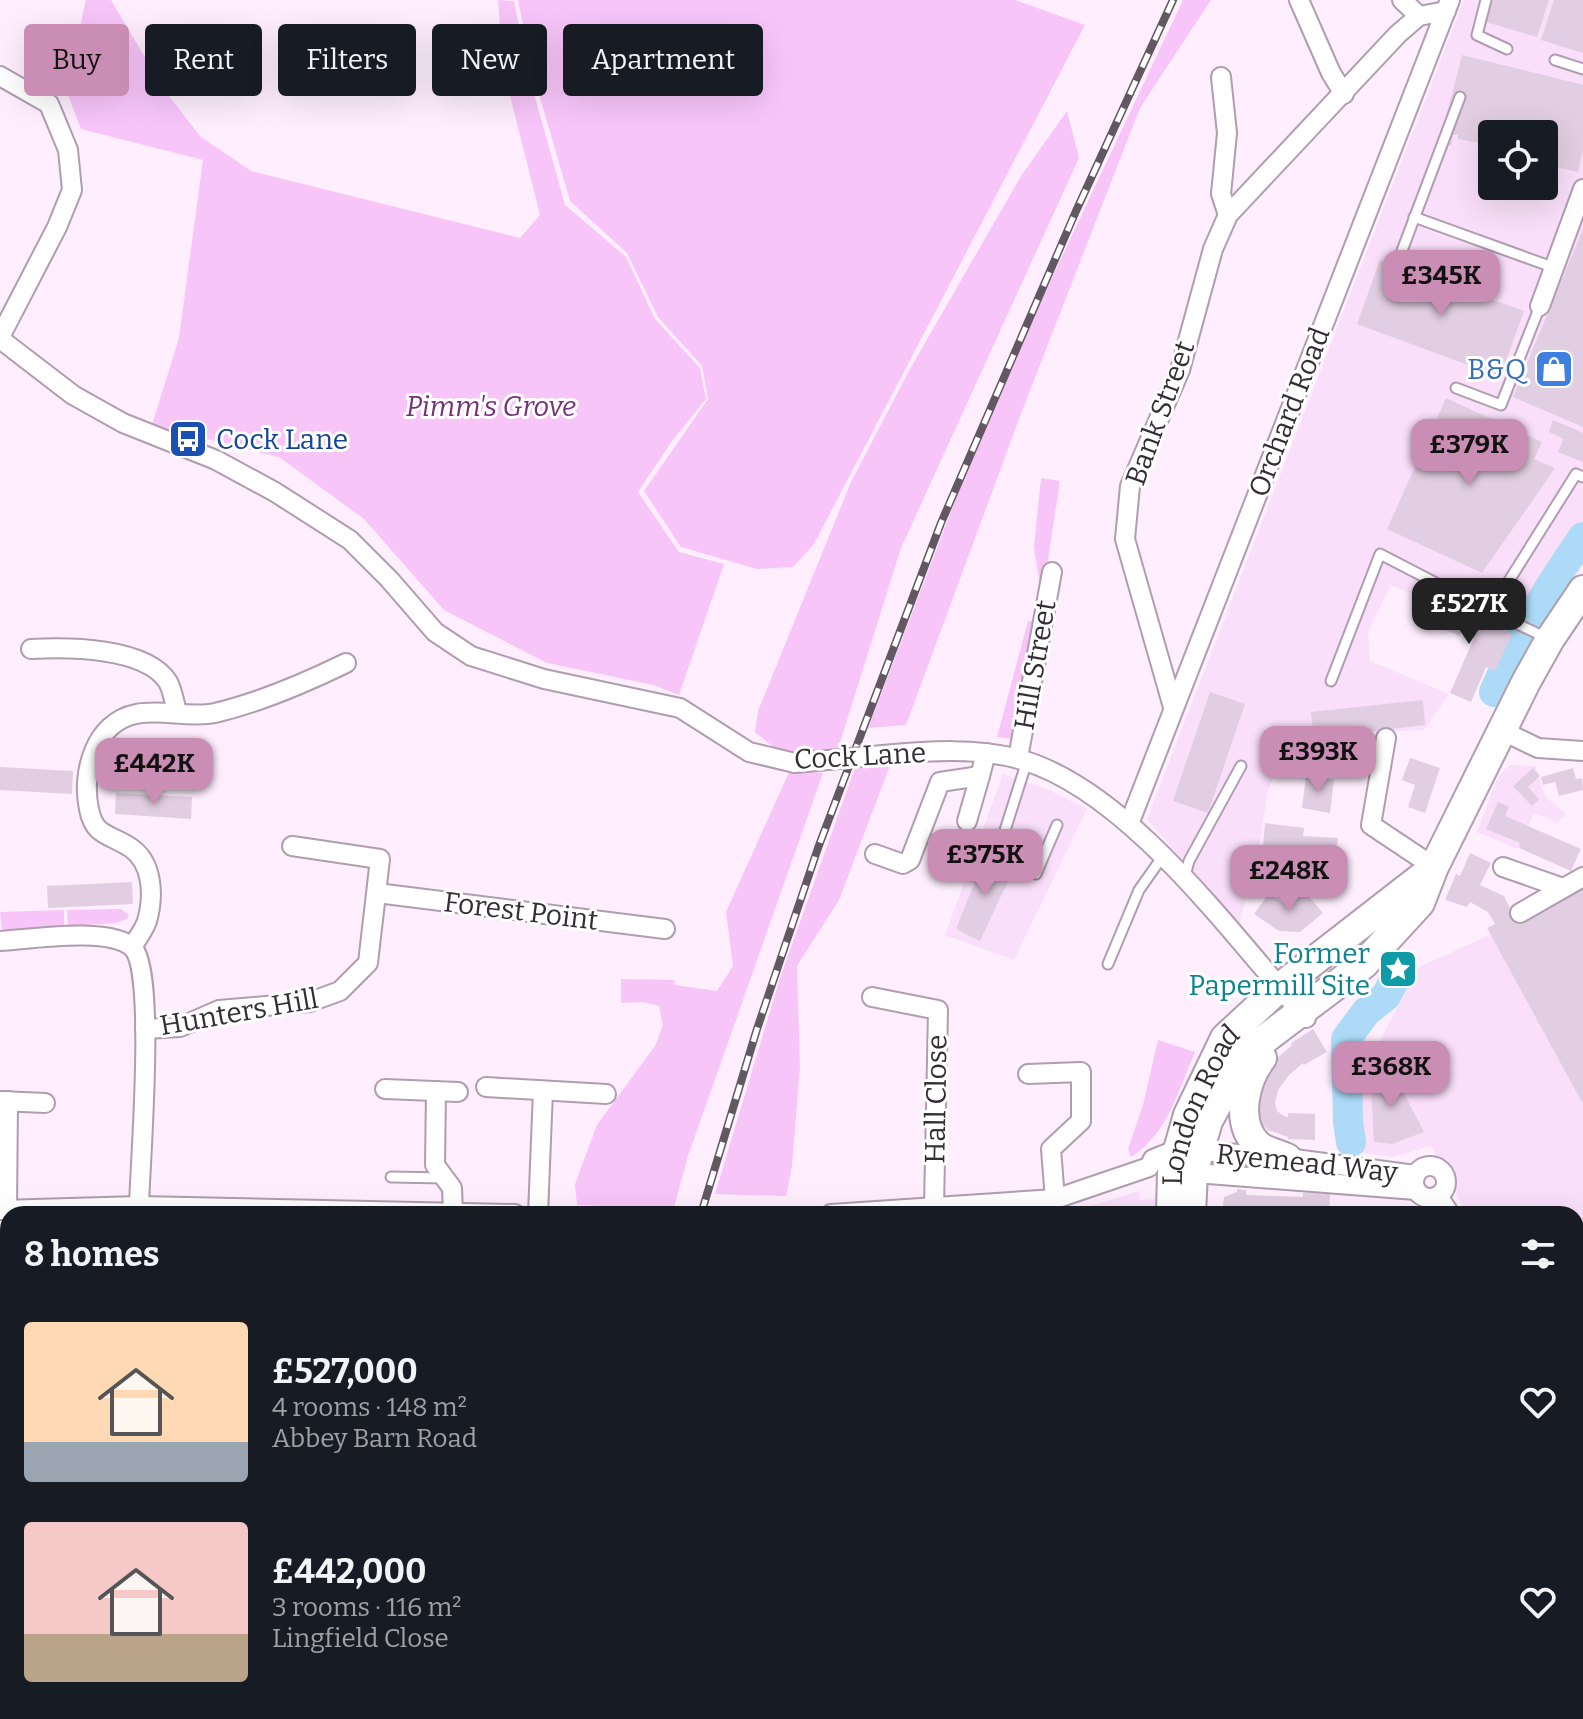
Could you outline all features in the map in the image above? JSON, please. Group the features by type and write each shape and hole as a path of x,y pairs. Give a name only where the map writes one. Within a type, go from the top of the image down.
{"main road":[{"path":"1434,867 1503,731 1542,636 1583,590"},
{"name":"London Road","path":"1292,1003 1346,977 1364,964 1420,903 1434,867"},
{"name":"London Road","path":"1172,1206 1178,1162 1208,1121 1245,1054 1292,1003 1349,932 1405,893 1434,867"},
{"path":"1287,1158 1258,1146 1244,1123 1246,1096 1259,1060 1292,1003 1420,903"},
{"name":"London Road","path":"1178,1162 1189,1206"}],"street":[{"path":"1299,0 1331,73 1344,94"},
{"path":"1402,0 1419,16 1448,6"},
{"name":"Orchard Road","path":"1129,824 1448,6"},
{"name":"Bank Street","path":"1173,707 1125,539 1130,486 1180,370 1213,249 1228,215 1398,34 1419,16"},
{"path":"0,76 49,104 68,150 72,190 57,227 0,338"},
{"path":"1221,77 1227,133 1221,194 1228,215"},
{"path":"1540,306 1583,189"},
{"name":"Cock Lane","path":"0,338 57,384 89,404 123,423 216,460 275,492 350,540 435,632 471,656 544,679 680,708 749,752 795,763 923,752 986,753 1023,760 1077,786 1129,824 1163,856 1292,1003"},
{"name":"Hill Street","path":"1023,760 1052,572"},
{"path":"31,649 93,650 137,661 166,679 177,712"},
{"path":"132,947 148,915 150,892 147,867 133,850 99,832 88,808 90,760 99,740 133,715 177,712 201,715 288,691 346,663"},
{"path":"1503,731 1538,748 1583,751"},
{"path":"1386,738 1371,825 1434,867"},
{"path":"967,821 986,753"},
{"path":"875,854 903,864 910,860 940,782 980,776"},
{"name":"Hunters Hill","path":"145,1029 180,1027 219,1010 310,1002 340,991 368,963 380,859 292,846"},
{"path":"1503,867 1563,888"},
{"path":"1520,913 1583,877"},
{"name":"Forest Point","path":"377,893 665,929"},
{"path":"0,941 100,934 132,947 139,959 143,974 145,1029 139,1206"},
{"name":"Hall Close","path":"872,997 938,1010 934,1206"},
{"path":"1028,1074 1081,1072 1081,1121 1051,1149 1055,1199"},
{"path":"486,1087 606,1094"},
{"path":"385,1089 458,1092"},
{"path":"436,1091 435,1165 452,1188 453,1206"},
{"path":"538,1206 543,1091"},
{"path":"4,1206 4,1101 45,1103"},
{"name":"Ryemead Way","path":"1178,1162 1287,1158 1416,1182"},
{"path":"997,1206 1055,1199 1178,1162"},
{"name":"Ryemead Way","path":"1178,1162 1416,1182"},
{"name":"Ryemead Way","path":"1416,1182 1427,1166 1441,1170 1446,1184 1438,1196"},
{"name":"Ryemead Way","path":"1416,1182 1423,1196 1438,1196"},
{"name":"Ryemead Way","path":"1438,1196 1445,1206"}],"lane":[{"path":"1486,0 1477,35 1507,49"},
{"path":"1555,60 1583,69"},
{"path":"1400,256 1460,97"},
{"path":"1414,217 1555,268"},
{"path":"1456,388 1501,405 1540,306"},
{"path":"1490,611 1576,474 1583,477"},
{"path":"1331,681 1380,554 1542,636"},
{"path":"1023,760 1000,846 1036,874 1057,825"},
{"path":"1184,879 1189,861 1241,766"},
{"path":"1108,964 1139,890 1163,856"},
{"path":"391,1177 445,1178"}],"shaded area":[{"path":"1464,0 1583,0 1583,526 1520,616 1533,623 1524,643 1391,585 1368,632 1370,661 1449,694 1424,730 1365,732 1363,736 1326,740 1290,726 1268,791 1259,846 1239,925 1147,819"},
{"path":"1510,765 1535,766 1545,796 1566,814 1556,824 1534,813 1518,849 1477,832 1496,782"},
{"path":"1003,774 1049,790 1087,809 1014,960 945,935"},
{"path":"1583,916 1583,1206 1463,1206 1431,1146 1393,1157 1358,1152 1356,1113 1363,1081 1375,1050 1419,967 1503,929"},
{"path":"1139,1191 1140,1200 1157,1199 1158,1206 1090,1206"}],"green space":[{"name":"Pimm's Grove","path":"86,0 111,0 125,24 81,24"},
{"name":"Pimm's Grove","path":"498,0 514,1 519,24 500,24"},
{"path":"518,0 1015,0 1085,25 814,544 793,567 757,569 681,547 644,491 708,399 702,366 658,317 627,253 570,201 540,96 547,96 547,24 523,24"},
{"path":"1183,0 1211,0 1140,108 1022,411 906,725 868,728 991,407"},
{"name":"Pimm's Grove","path":"129,30 145,57 145,96 169,96 200,136 251,171 520,238 540,215 510,96 535,96 565,205 626,257 655,319 700,368 706,399 672,441 638,492 679,552 724,564 679,695 654,685 547,663 444,610 364,519 279,457 152,425 179,338 203,160 81,129 68,96 129,96"},
{"path":"1067,111 1079,158 901,548 837,752 778,751 755,732 758,711 851,482 910,369 1021,176"},
{"path":"1041,478 1060,481 1042,599 1034,547"},
{"path":"1028,621 1033,621 1013,739 997,737"},
{"path":"891,763 839,900 797,966 800,1067 792,1166 786,1196 715,1194 780,978 856,765"},
{"path":"790,770 823,773 688,1156 674,1206 577,1205 575,1184 597,1125 655,1046 663,1025 659,1006 643,1002 621,1003 621,979 674,980 675,985 717,991 733,966 726,912"},
{"path":"121,909 129,915 127,919 115,923 68,926 67,910"},
{"path":"64,910 64,927 2,931 0,912"},
{"path":"1158,1040 1195,1052 1163,1124 1131,1157 1128,1149 1143,1105"}],"building":[{"path":"1493,0 1549,0 1537,37 1486,22"},
{"path":"1554,0 1583,0 1583,53 1541,40"},
{"path":"1462,55 1583,85 1583,150 1578,172 1558,167 1558,120 1478,120 1478,143 1458,139 1458,135 1453,135 1451,146 1440,141"},
{"name":"B&Q","path":"1583,229 1583,427 1513,397"},
{"path":"1380,260 1524,311 1500,377 1357,324"},
{"path":"1446,398 1542,442 1534,459 1555,468 1482,573 1387,529"},
{"path":"1553,420 1583,433 1583,462 1558,452 1564,439 1549,432"},
{"path":"1426,599 1493,629 1494,626 1512,634 1495,671 1486,667 1471,702 1450,693 1474,638 1461,633 1459,636 1417,617"},
{"path":"1210,692 1245,704 1208,813 1173,801"},
{"path":"1423,700 1425,725 1314,738 1311,712"},
{"path":"1308,741 1336,745 1332,772 1304,768"},
{"path":"1410,758 1440,768 1425,813 1408,807 1415,785 1402,780"},
{"path":"0,767 73,771 72,794 0,790"},
{"path":"1533,768 1540,776 1528,787 1539,799 1532,806 1513,786"},
{"path":"1573,768 1576,779 1582,778 1583,790 1559,796 1555,782 1543,785 1541,777"},
{"path":"1306,776 1334,780 1330,813 1302,808"},
{"path":"116,793 192,797 191,819 115,814"},
{"path":"1498,802 1509,807 1505,816 1581,849 1571,871 1519,848 1520,843 1486,829"},
{"path":"1265,823 1304,828 1303,836 1338,838 1335,866 1262,858"},
{"path":"1470,853 1491,863 1480,885 1504,896 1516,921 1583,887 1583,1104 1487,928 1495,924 1488,912 1470,902 1467,907 1445,900 1456,874 1460,876"},
{"path":"986,854 1015,866 980,941 956,929"},
{"path":"132,882 133,904 48,908 47,886"},
{"path":"1305,892 1323,913 1300,932 1279,931 1254,914 1269,893 1285,904"},
{"path":"1313,1029 1327,1052 1303,1063 1289,1075 1278,1090 1275,1103 1277,1111 1284,1116 1288,1117 1288,1113 1315,1114 1315,1140 1288,1139 1268,1130 1261,1123 1256,1113 1257,1092 1274,1061 1291,1043"},
{"path":"1383,1053 1424,1132 1392,1144 1374,1142 1371,1088"},
{"path":"1237,1189 1246,1190 1246,1195 1303,1197 1303,1193 1330,1194 1329,1206 1223,1206 1224,1197 1237,1192"}],"waterway":[{"path":"1494,692 1534,612 1583,537"},
{"path":"1351,1142 1346,1039 1366,1012 1386,996 1396,977"}],"railway":[{"path":"703,1206 757,1029 818,848 941,523 1076,211 1173,0"}],"place":[{"name":"B&Q","path":"1554,369"},
{"name":"Cock Lane","path":"188,439"},
{"name":"Former Papermill Site","path":"1398,969"}]}
